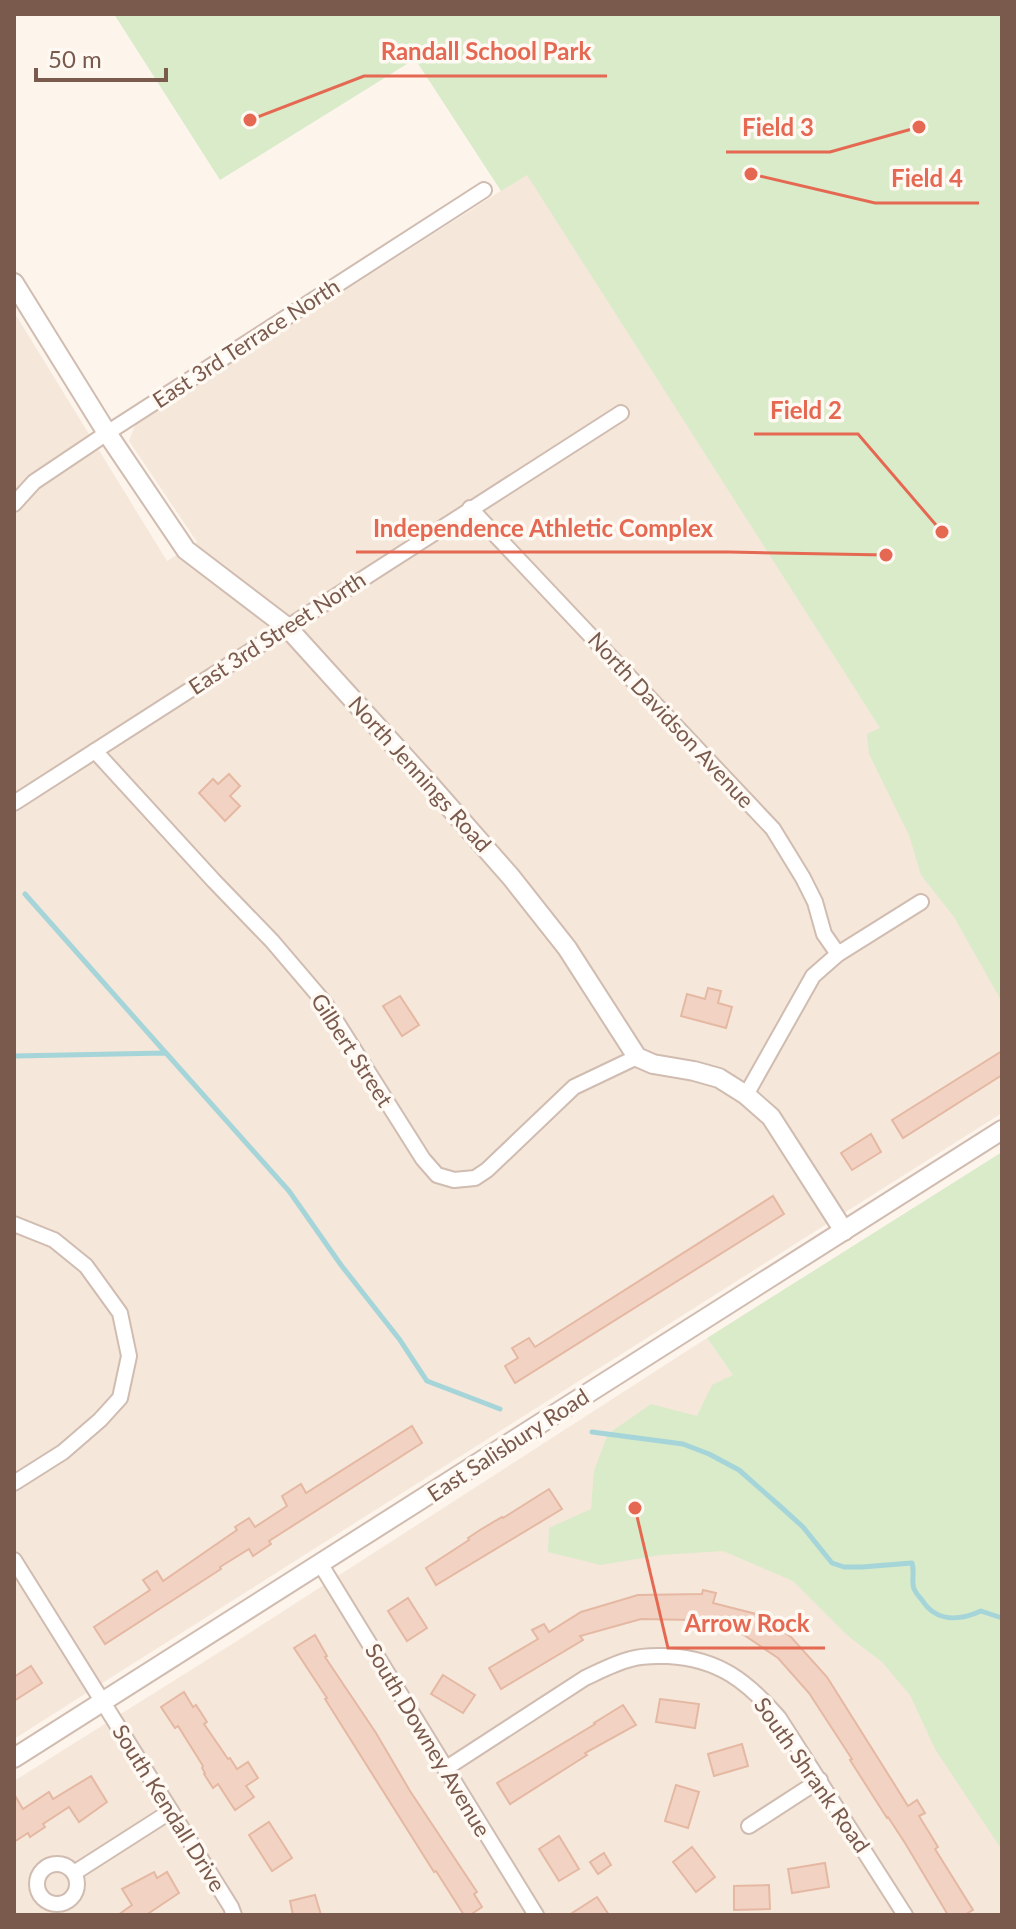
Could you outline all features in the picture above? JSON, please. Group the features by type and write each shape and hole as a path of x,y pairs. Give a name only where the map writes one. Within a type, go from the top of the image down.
{"street":[{"name":"East 3rd Terrace North","path":"14,504 34,482 107,433 484,190"},
{"name":"North Jennings Road","path":"14,283 107,433 186,550 287,627 511,877 567,948 637,1057"},
{"name":"East 3rd Street North","path":"14,803 621,413"},
{"name":"North Davidson Avenue","path":"470,508 773,829 803,878 815,902 824,934 838,954"},
{"name":"Gilbert Street","path":"95,751 272,941 324,1002 423,1159 437,1175 454,1180 475,1178 574,1087 637,1057"},
{"path":"746,1095 813,976 838,954 921,902"},
{"path":"637,1057 653,1064 719,1078 746,1095 771,1117 844,1231"},
{"name":"East Salisbury Road","path":"14,1758 1002,1130"},
{"path":"14,1224 54,1240 86,1266 120,1313 129,1356 120,1398 63,1452 14,1483"},
{"name":"South Kendall Drive","path":"14,1560 234,1915"},
{"name":"South Downey Avenue","path":"321,1565 536,1915"},
{"name":"South Shrank Road","path":"445,1769 585,1678 609,1666 634,1658 655,1656 697,1659 734,1675 748,1685 779,1718 905,1915"},
{"path":"749,1826 820,1780"},
{"path":"74,1873 171,1811"}],"shaded area":[{"path":"527,174 1002,919 1002,1113 14,1739 14,312 167,561 197,542 129,441 135,425"},
{"path":"707,1338 1002,1756 1002,1915 14,1915 14,1781"}],"green space":[{"path":"114,14 1002,14 1002,1002 954,917 921,875 909,835 869,754 867,734 880,728 527,175 501,191 415,59 220,180"},
{"path":"1002,1152 1002,1850 935,1749 910,1695 882,1662 848,1636 793,1581 723,1551 660,1555 601,1565 548,1552 549,1528 591,1509 594,1471 608,1434 651,1404 697,1416 712,1385 733,1375 707,1338"}],"building":[{"path":"229,774 240,786 230,796 240,806 225,821 199,793 213,779 218,784"},
{"path":"708,988 721,991 718,1003 732,1007 726,1028 681,1016 687,994 705,999"},
{"path":"400,996 419,1025 402,1036 383,1006"},
{"path":"1002,1051 1002,1075 903,1138 892,1120"},
{"path":"871,1134 881,1152 852,1170 841,1153"},
{"path":"773,1196 784,1214 515,1383 505,1366 518,1358 512,1348 529,1338 535,1347"},
{"path":"412,1426 422,1443 269,1541 271,1544 253,1556 249,1549 105,1644 94,1627 150,1590 143,1580 157,1571 163,1581 237,1530 235,1527 249,1518 255,1527 287,1506 282,1496 301,1484 306,1493"},
{"path":"549,1489 562,1509 436,1585 426,1568 480,1530"},
{"path":"703,1590 716,1593 713,1603 756,1614 791,1637 827,1677 908,1806 917,1800 925,1813 919,1816 938,1847 935,1849 973,1910 964,1915 948,1915 809,1693 778,1658 732,1627 731,1632 693,1620 641,1619 580,1636 583,1640 501,1689 489,1668 538,1639 532,1630 544,1624 549,1632 581,1612 638,1595 702,1594"},
{"path":"408,1598 427,1628 407,1641 388,1611"},
{"path":"315,1635 325,1657 477,1892 474,1894 482,1907 470,1915 464,1915 434,1872 294,1648"},
{"path":"31,1666 42,1683 14,1701 14,1677"},
{"path":"443,1675 475,1695 463,1713 431,1694"},
{"path":"184,1692 193,1707 196,1705 207,1722 204,1724 228,1759 237,1769 248,1762 258,1778 246,1786 254,1797 235,1810 218,1784 213,1788 178,1726 175,1728 161,1707"},
{"path":"660,1699 699,1704 695,1728 656,1722"},
{"path":"623,1705 636,1725 585,1753 587,1755 510,1804 497,1783"},
{"path":"742,1744 748,1766 714,1776 708,1754"},
{"path":"91,1776 107,1802 79,1822 69,1807 30,1837 28,1833 14,1842 14,1794 23,1809 49,1792 53,1799"},
{"path":"676,1785 699,1792 688,1828 665,1821"},
{"path":"269,1822 292,1858 272,1871 249,1835"},
{"path":"559,1836 579,1869 559,1881 539,1849"},
{"path":"692,1847 715,1877 696,1892 673,1862"},
{"path":"604,1853 611,1865 598,1874 590,1862"},
{"path":"825,1863 829,1887 792,1893 788,1869"},
{"path":"154,1872 157,1878 167,1872 179,1893 146,1915 118,1915 132,1905 122,1889"},
{"path":"769,1885 770,1909 734,1910 734,1886"},
{"path":"315,1895 321,1915 293,1915 290,1901"},
{"path":"597,1897 609,1915 569,1915"}],"waterway":[{"path":"25,894 165,1052"},
{"path":"14,1056 166,1053 289,1191 427,1381 500,1409"},
{"path":"592,1432 683,1444 709,1454 739,1470 781,1507 803,1527 832,1563 844,1567 912,1563 914,1589 934,1612 956,1618 981,1611 1002,1618"}],"place":[{"name":"Randall School Park","path":"250,120"},
{"name":"Field 3","path":"919,127"},
{"name":"Field 4","path":"751,174"},
{"name":"Field 2","path":"942,532"},
{"name":"Independence Athletic Complex","path":"886,555"},
{"name":"Arrow Rock","path":"635,1508"}]}
